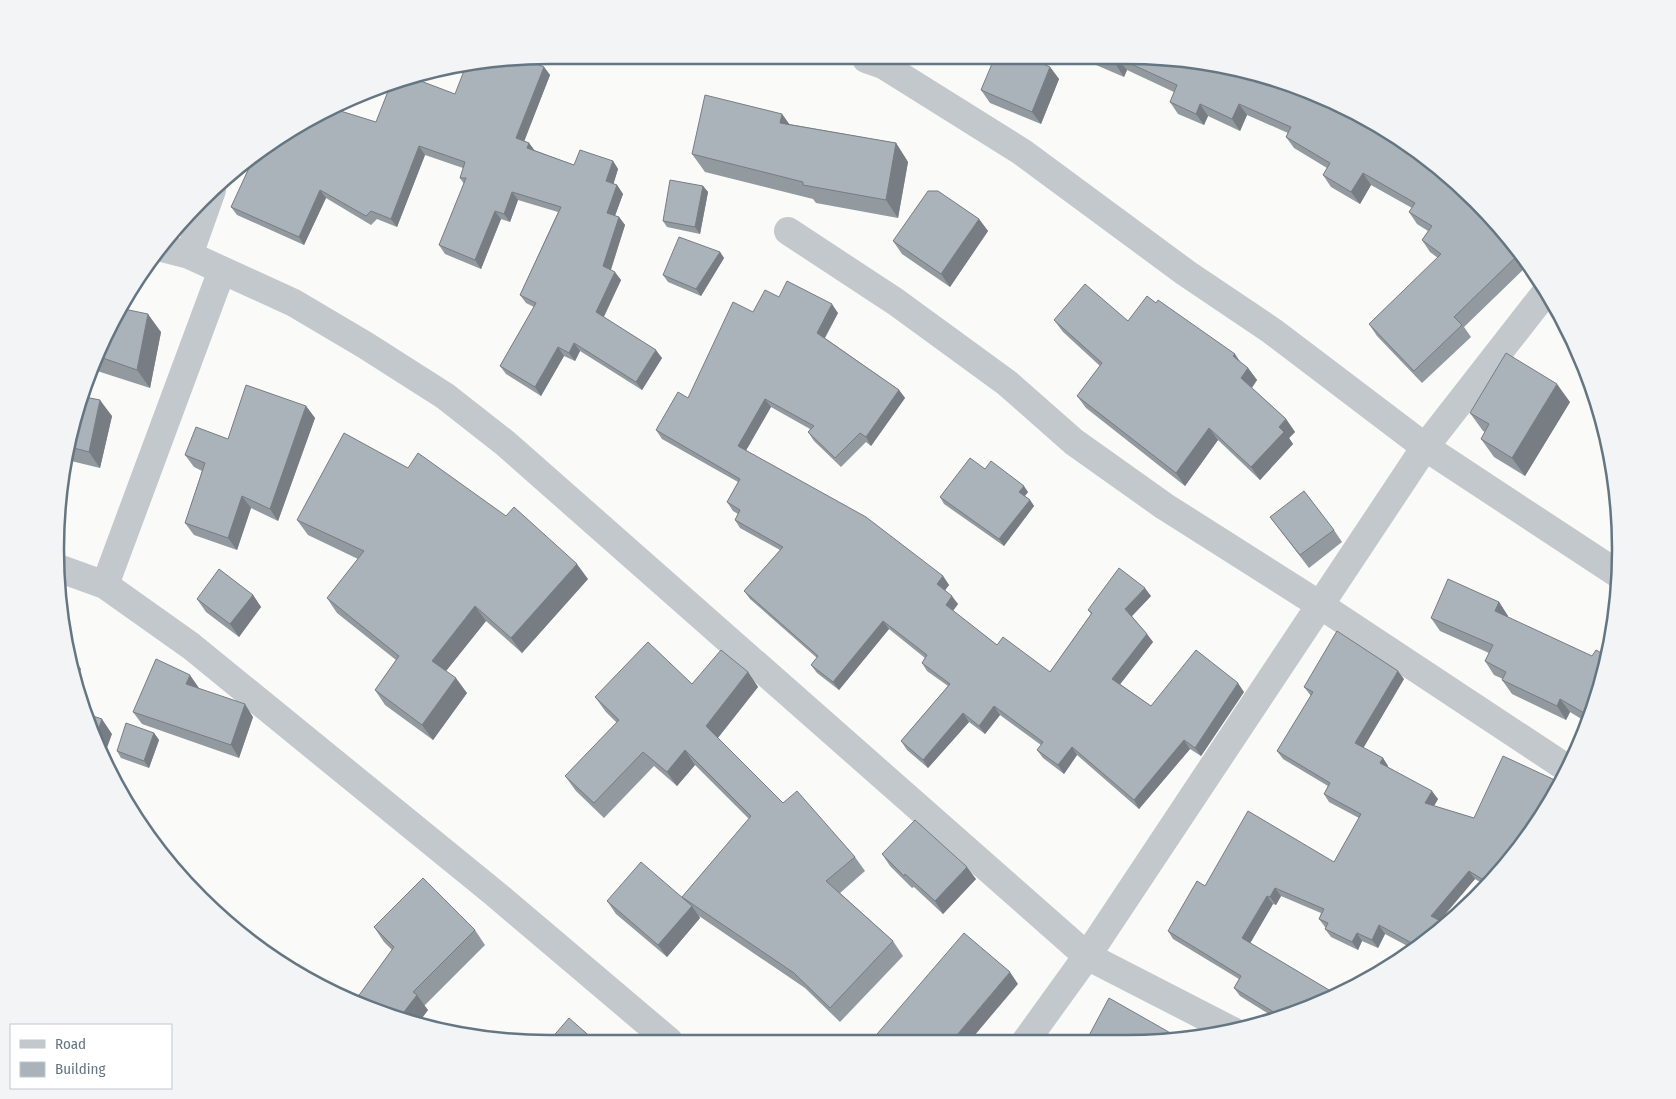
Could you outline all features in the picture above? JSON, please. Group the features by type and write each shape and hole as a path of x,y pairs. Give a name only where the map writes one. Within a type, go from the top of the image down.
{"street":[{"path":"880,64 1022,152 1186,273 1272,332 1425,447 1611,570"},
{"path":"189,255 207,206"},
{"path":"788,231 904,307 1007,383 1074,442 1164,506 1320,605 1562,764"},
{"path":"168,249 189,255 294,303 446,396 505,443 1087,956 1223,1025"},
{"path":"105,585 222,270"},
{"path":"1030,1035 1087,956 1425,447 1541,298"},
{"path":"65,570 105,585 191,646 290,724 662,1035"}],"building":[{"path":"538,64 544,67 516,138 529,143 527,148 574,165 580,150 613,161 606,181 617,185 607,213 619,217 603,266 615,272 596,312 656,350 636,382 574,343 569,353 558,347 535,387 500,366 536,303 520,295 561,207 512,192 504,214 495,211 475,260 439,245 466,178 460,178 465,162 419,146 391,219 371,211 366,216 320,190 299,237 231,207 249,168 307,129 335,114 341,111 376,122 388,92 421,81 455,94 464,72 518,65"},
{"path":"992,64 1043,64 1050,67 1032,112 981,90"},
{"path":"1131,64 1190,68 1252,80 1312,101 1341,114 1396,146 1447,184 1492,229 1515,258 1454,317 1462,325 1414,371 1369,324 1441,254 1422,240 1432,226 1409,212 1415,203 1363,173 1351,192 1323,175 1330,163 1286,137 1291,127 1239,104 1232,119 1200,104 1196,114 1170,102 1177,85"},
{"path":"705,95 782,114 780,123 896,143 886,200 803,185 803,182 692,154"},
{"path":"670,180 703,186 695,227 663,221"},
{"path":"928,191 938,191 979,219 941,274 893,241"},
{"path":"679,237 720,252 696,289 663,275"},
{"path":"787,281 832,304 817,333 899,390 866,437 860,433 835,458 808,432 814,426 765,399 738,446 866,517 943,576 937,584 952,596 946,605 997,645 1003,637 1050,672 1092,613 1088,610 1119,568 1145,588 1125,609 1147,634 1112,679 1151,706 1196,650 1238,683 1195,748 1184,740 1134,800 1072,747 1058,765 1037,750 1043,742 994,706 979,726 963,713 923,760 901,741 950,684 922,663 927,655 883,621 833,682 811,665 818,656 744,591 783,547 735,520 740,510 727,502 740,479 656,430 678,392 688,398 733,302 753,312 765,290 779,297"},
{"path":"1085,284 1128,321 1147,296 1156,303 1158,300 1235,354 1233,356 1248,368 1241,378 1286,419 1279,427 1284,432 1251,467 1209,428 1176,473 1077,396 1102,363 1054,320"},
{"path":"128,310 148,314 137,370 104,358"},
{"path":"1506,353 1557,384 1512,458 1481,439 1489,424 1470,413"},
{"path":"246,385 306,406 270,509 242,496 228,538 185,523 205,463 185,455 196,427 228,439"},
{"path":"88,398 100,400 89,452 75,448"},
{"path":"344,433 408,468 418,453 506,516 514,507 577,564 511,638 475,606 432,661 456,678 422,725 375,690 399,656 327,598 364,551 297,520"},
{"path":"970,458 985,469 991,461 1024,486 1019,492 1030,500 999,539 940,497"},
{"path":"1304,491 1334,530 1300,555 1270,517"},
{"path":"219,569 253,595 230,624 197,599"},
{"path":"1448,579 1499,602 1495,611 1592,656 1596,650 1601,653 1583,713 1560,699 1557,706 1502,680 1506,672 1485,661 1493,645 1431,618"},
{"path":"1337,631 1398,671 1355,743 1383,758 1380,763 1432,791 1425,803 1474,818 1503,756 1554,779 1530,819 1492,870 1483,880 1469,871 1431,916 1440,921 1411,943 1379,925 1372,940 1357,933 1352,942 1325,929 1328,923 1319,919 1324,909 1275,888 1270,897 1267,896 1242,938 1329,990 1274,1012 1234,988 1241,976 1168,931 1197,881 1205,886 1248,811 1334,862 1361,814 1324,794 1330,783 1277,751 1313,692 1304,687"},
{"path":"648,642 692,684 721,650 748,672 706,726 783,803 797,791 855,857 826,881 893,941 830,1008 794,973 682,897 751,816 685,750 667,772 643,752 594,803 565,776 619,720 595,697"},
{"path":"156,659 190,675 186,684 245,704 231,745 133,712"},
{"path":"94,716 102,719 99,729"},
{"path":"126,723 154,733 144,761 117,751"},
{"path":"915,820 967,867 935,901 905,874 904,876 882,854"},
{"path":"641,862 692,906 658,945 607,901"},
{"path":"423,878 475,930 413,992 417,995 404,1012 359,996 394,947 374,927"},
{"path":"964,933 1010,972 957,1035 876,1035"},
{"path":"1109,998 1170,1033 1126,1035 1089,1035"},
{"path":"569,1018 588,1035 554,1035"}]}
